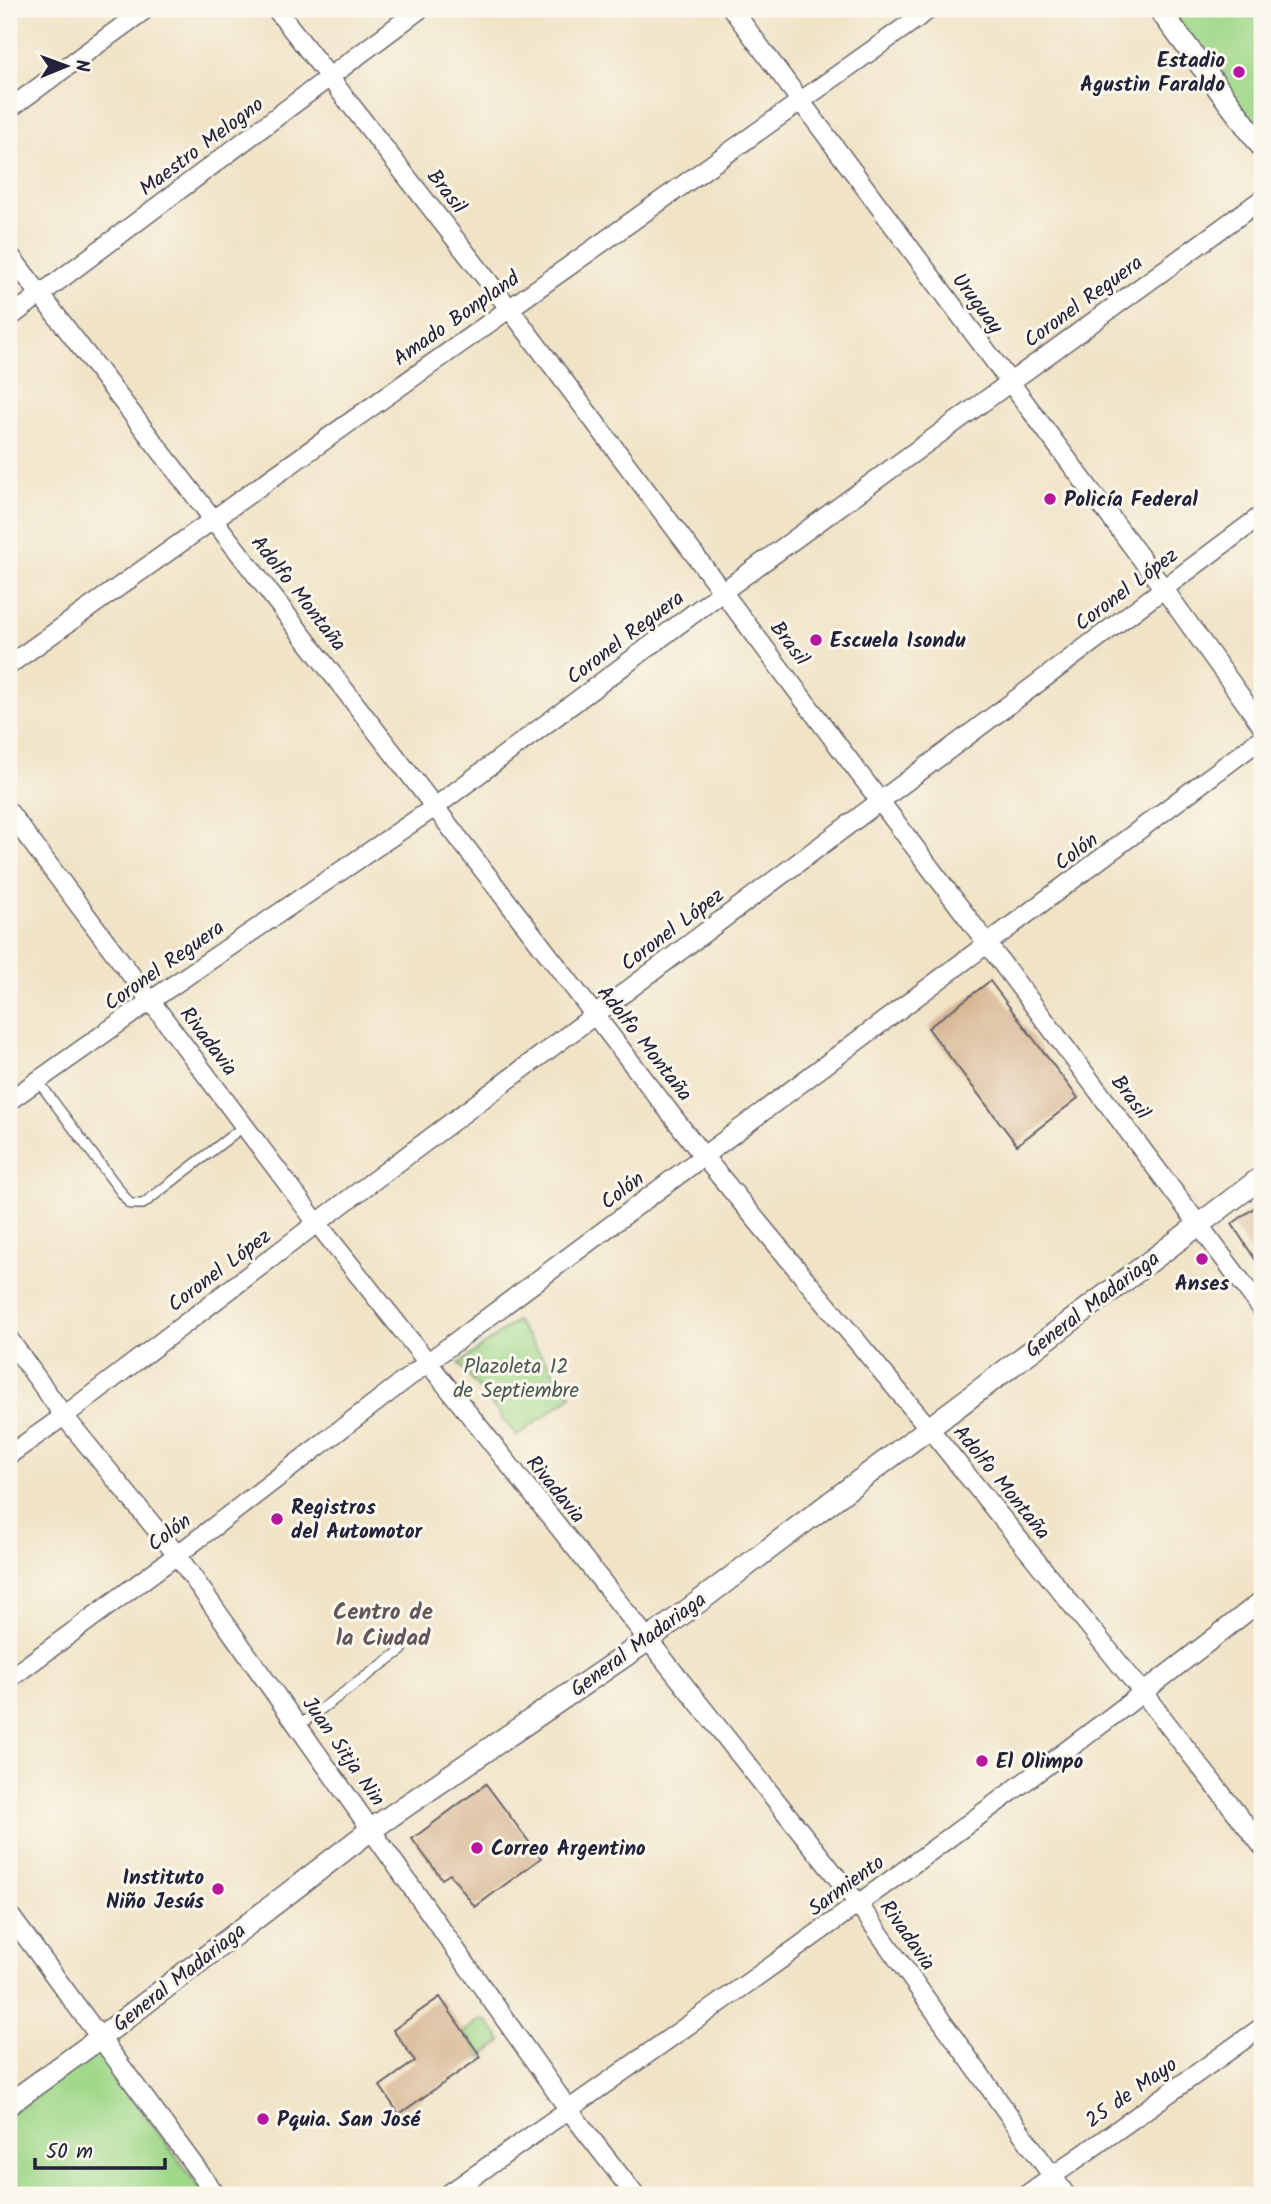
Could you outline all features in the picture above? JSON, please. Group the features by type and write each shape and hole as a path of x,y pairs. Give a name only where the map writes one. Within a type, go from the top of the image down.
{"street":[{"path":"9,109 146,9"},
{"name":"Brasil","path":"276,9 509,309 1262,1309"},
{"name":"Maestro Melogno","path":"9,318 420,9"},
{"name":"Uruguay","path":"732,9 1164,589 1262,726"},
{"name":"Amado Bonpland","path":"9,665 930,9"},
{"path":"1160,9 1262,148"},
{"name":"Coronel Reguera","path":"9,1101 150,1001 435,807 722,592 1262,200"},
{"name":"Adolfo Montaña","path":"9,254 704,1157 928,1427 1262,1846"},
{"name":"Coronel López","path":"9,1455 1262,515"},
{"name":"Colón","path":"9,1679 1262,738"},
{"name":"Rivadavia","path":"9,812 317,1223 859,1905 1066,2195"},
{"name":"General Madariaga","path":"9,2104 100,2038 372,1829 648,1640 1262,1177"},
{"name":"Juan Sitja Nin","path":"9,1339 64,1416 177,1555 569,2110 635,2195"},
{"name":"Sarmiento","path":"446,2195 859,1905 1143,1694 1262,1600"},
{"path":"9,1914 216,2195"},
{"name":"25 de Mayo","path":"1026,2195 1262,2027"}],"lane":[{"path":"38,1080 130,1203 143,1204 244,1126"},
{"path":"298,1726 402,1650"}],"green space":[{"name":"Estadio Agustin Faraldo","path":"1170,9 1262,9 1262,135"},
{"name":"Plazoleta 12 de Septiembre","path":"516,1321 572,1396 517,1436 459,1364"},
{"path":"481,2019 488,2022 502,2041 481,2057 464,2032"},
{"path":"97,2051 205,2195 9,2195 9,2114"}],"building":[{"path":"990,981 1078,1098 1017,1145 928,1028"},
{"path":"1262,1202 1262,1270 1232,1224"},
{"name":"Correo Argentino","path":"486,1784 541,1858 475,1907 450,1874 442,1879 412,1839"},
{"path":"440,1997 481,2057 399,2114 380,2086 415,2061 393,2030"}],"place":[{"name":"Estadio Agustin Faraldo","path":"1239,72"},
{"name":"Policía Federal","path":"1050,499"},
{"name":"Escuela Isondu","path":"816,640"},
{"name":"Anses","path":"1202,1259"},
{"name":"Registros del Automotor","path":"277,1519"},
{"name":"El Olimpo","path":"982,1761"},
{"name":"Correo Argentino","path":"477,1848"},
{"name":"Instituto Niño Jesús","path":"218,1889"},
{"name":"Pquia. San José","path":"263,2119"}],"district":[{"name":"Centro de la Ciudad","path":"383,1624"}]}
